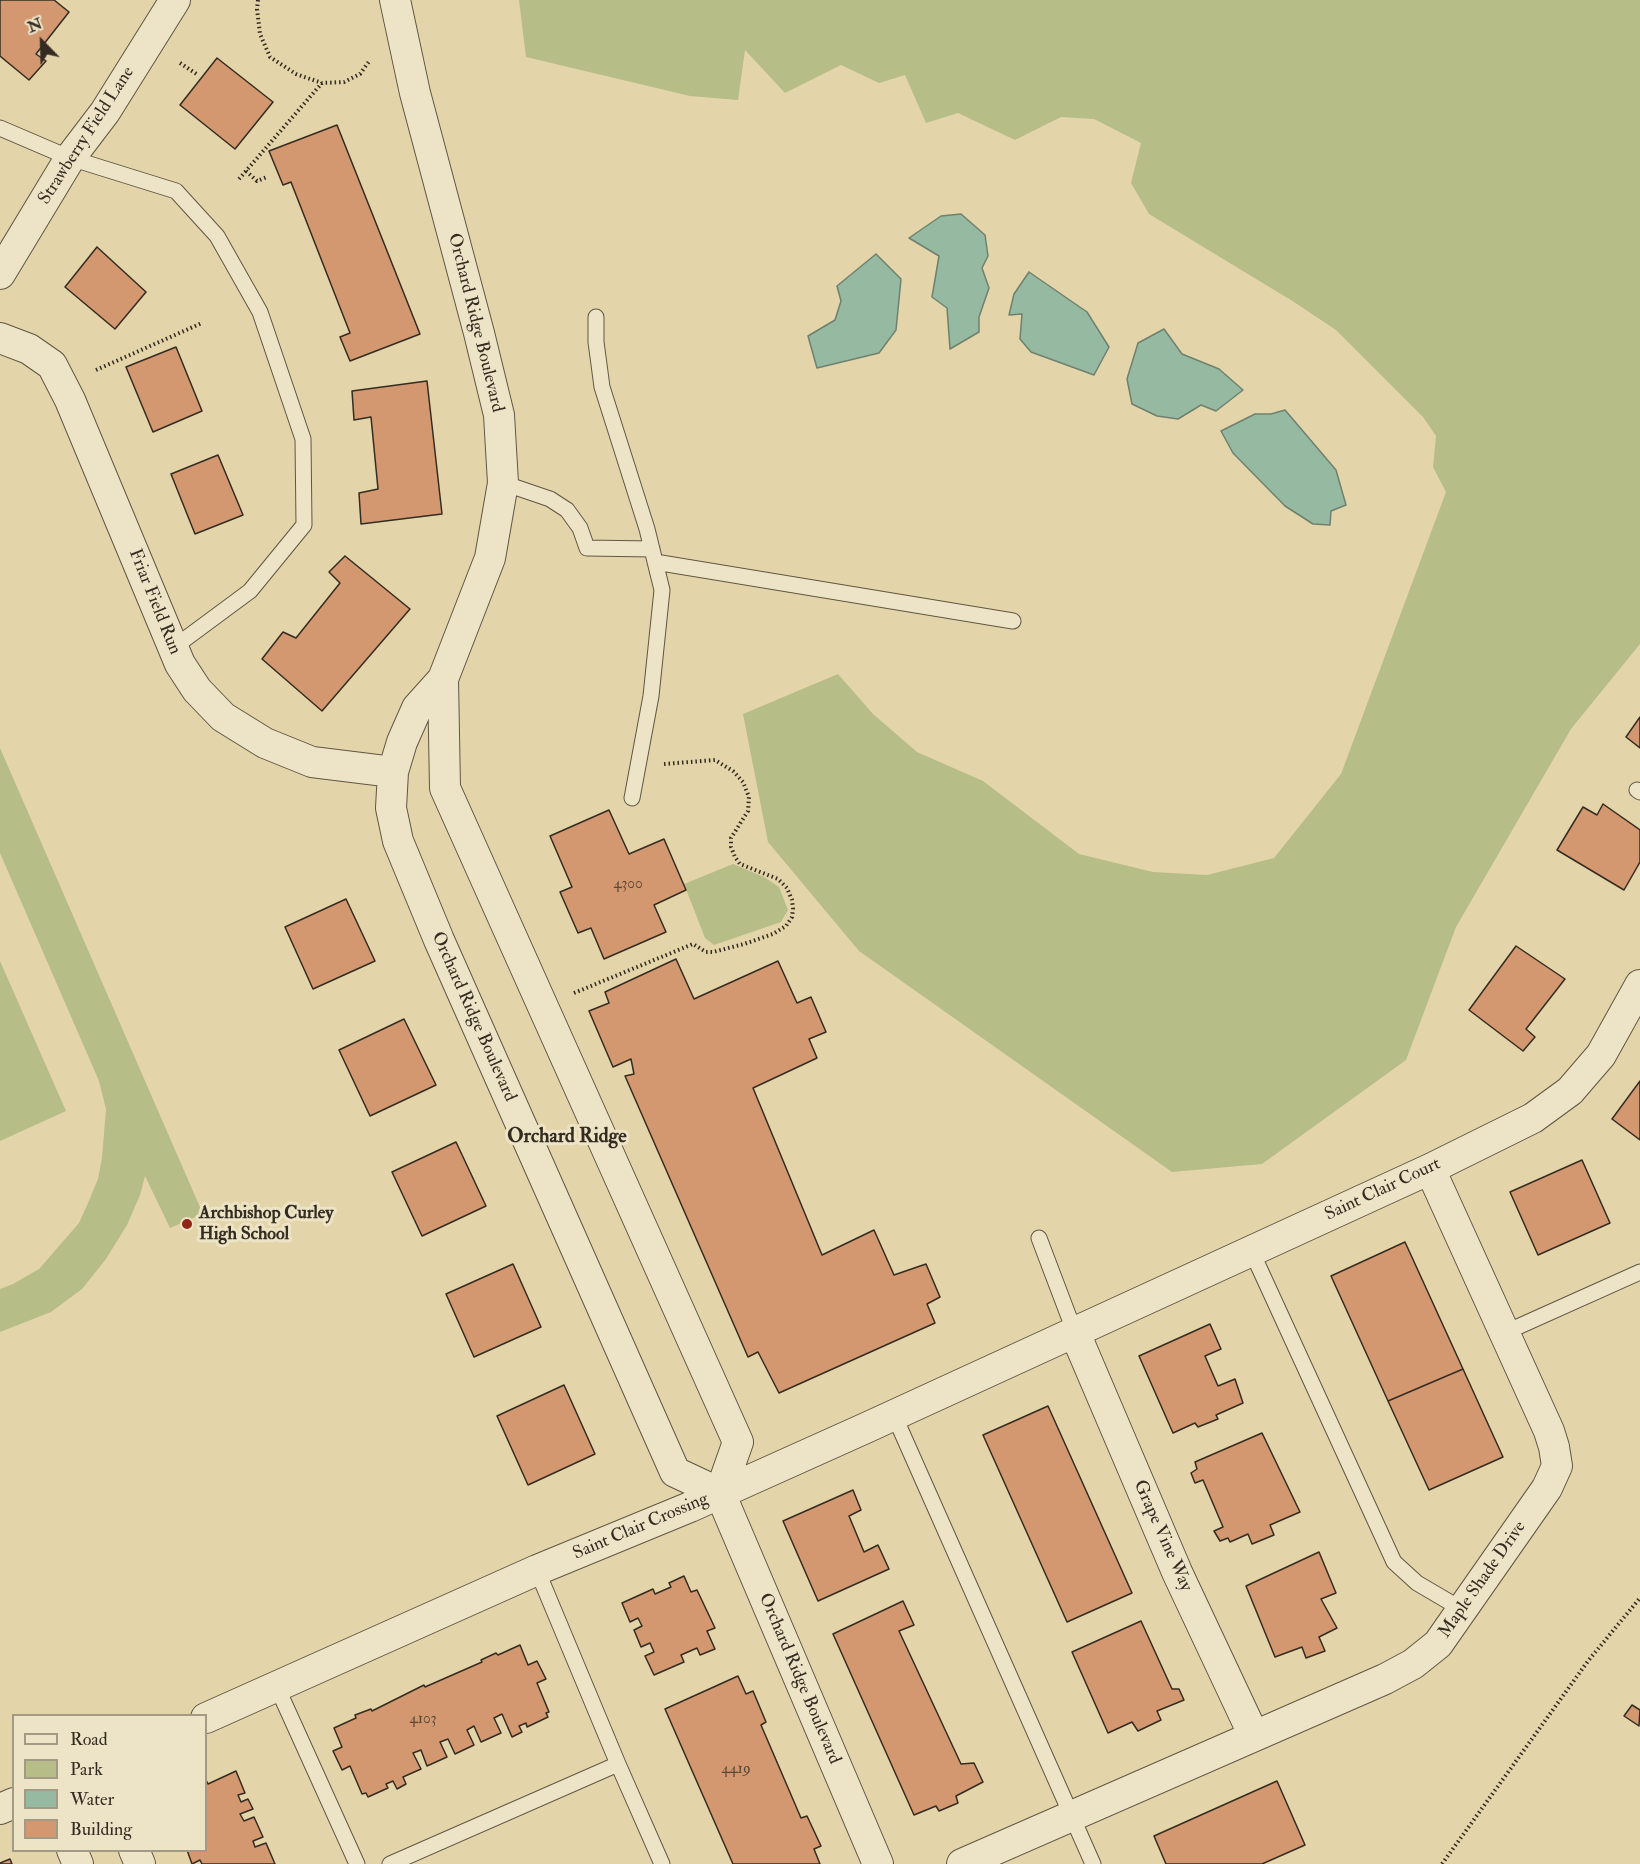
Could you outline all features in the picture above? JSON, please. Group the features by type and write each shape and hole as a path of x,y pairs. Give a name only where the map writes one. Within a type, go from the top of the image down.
{"street":[{"name":"Strawberry Field Lane","path":"0,274 70,158 105,112 175,0"},
{"name":"Orchard Ridge Boulevard","path":"394,0 415,93 480,333 499,415 502,483 490,558 443,679 417,708 402,742 393,772 391,808 398,841 439,940 675,1472 720,1493 878,1864"},
{"name":"Friar Field Run","path":"0,338 29,349 52,365 70,400 173,648 185,673 197,690 223,717 265,743 312,762 393,772"},
{"name":"Orchard Ridge Boulevard","path":"443,679 446,788 738,1442 720,1493"},
{"name":"Saint Clair Court","path":"1075,1333 1430,1169 1533,1118 1570,1091 1601,1054 1640,985"},
{"name":"Maple Shade Drive","path":"962,1864 1385,1679 1413,1664 1438,1644 1547,1488 1557,1466 1549,1431 1430,1169"},
{"name":"Saint Clair Crossing","path":"207,1718 537,1570 720,1493 1075,1333"},
{"name":"Grape Vine Way","path":"1075,1333 1177,1572 1254,1736"}],"lane":[{"path":"0,128 70,158 176,191 217,236 260,312 303,439 304,525 250,591 173,648"},
{"path":"596,317 596,342 602,387 654,556 662,590 651,696 632,798"},
{"path":"502,483 550,499 567,510 580,528 587,548 654,556 1013,621"},
{"path":"1039,1238 1075,1333"},
{"path":"1251,1250 1394,1562 1417,1583 1463,1610"},
{"path":"1504,1333 1640,1272"},
{"path":"894,1415 1093,1864"},
{"path":"537,1570 662,1864"},
{"path":"277,1687 357,1864"},
{"path":"390,1864 618,1764"}],"path":[{"path":"258,0 260,34 270,57 296,74 322,83 344,82 360,74 370,60"},
{"path":"180,63 198,75"},
{"path":"239,179 322,83"},
{"path":"246,171 257,181 267,177"},
{"path":"96,370 202,323"},
{"path":"544,1006 693,944 706,952 713,952 773,934 786,927 792,918 794,909 787,888 778,879 740,864 735,857 731,847 731,838 748,811 749,797 743,783 733,771 715,760 684,763 639,761"},
{"path":"1442,1864 1588,1661 1640,1598"}],"green space":[{"path":"519,0 1640,0 1640,644 1571,729 1456,927 1406,1060 1262,1164 1172,1172 859,951 768,842 743,714 838,674 873,714 917,752 983,781 1079,854 1153,872 1207,875 1274,858 1341,774 1446,492 1433,467 1436,436 1423,417 1336,330 1149,214 1131,183 1141,143 1094,119 1061,117 1015,140 958,113 926,123 905,75 879,83 841,65 785,93 745,50 738,100 690,96 526,57"},
{"path":"0,748 203,1214 170,1228 145,1176 140,1195 127,1225 106,1259 82,1289 51,1312 0,1332 0,1289 39,1269 79,1223 98,1179 106,1109 99,1081 0,853"},
{"path":"733,864 764,877 779,887 788,910 781,922 714,945 705,938 684,884"},
{"path":"0,961 66,1111 0,1141"}],"water":[{"path":"961,214 985,235 988,256 982,268 989,288 979,317 979,332 950,349 947,308 932,297 939,256 909,238 941,216"},
{"path":"876,254 901,279 896,330 879,353 817,368 808,336 835,320 841,301 837,286"},
{"path":"1029,272 1087,312 1109,347 1094,375 1031,352 1020,339 1022,314 1009,315 1014,294"},
{"path":"1164,329 1182,354 1219,369 1243,390 1216,411 1201,405 1178,419 1157,416 1132,404 1127,379 1138,343"},
{"path":"1285,410 1336,470 1346,505 1331,511 1330,525 1313,524 1285,506 1233,453 1221,431 1255,414 1271,414"}],"building":[{"path":"0,0 54,0 69,12 36,54 46,61 29,80 0,56"},
{"path":"217,58 273,102 235,149 180,105"},
{"path":"337,125 420,334 350,361 340,337 350,333 291,182 283,185 269,151"},
{"path":"97,247 146,292 115,329 65,287"},
{"path":"176,347 202,411 153,432 126,367"},
{"path":"427,381 442,514 361,524 359,493 378,489 371,417 354,420 352,391"},
{"path":"218,455 243,515 195,534 171,474"},
{"path":"345,556 410,609 322,711 262,659 283,632 296,638 340,583 329,572"},
{"path":"1640,717 1640,748 1626,737"},
{"path":"1603,804 1640,830 1640,862 1624,890 1557,850 1583,807 1597,815"},
{"path":"609,810 629,854 664,839 686,890 654,905 666,932 604,959 591,928 578,933 560,892 572,887 550,836"},
{"path":"346,899 375,961 313,989 285,927"},
{"path":"1516,946 1565,979 1526,1029 1535,1037 1523,1051 1469,1010"},
{"path":"676,959 694,999 778,961 797,1003 811,997 826,1032 809,1039 817,1058 753,1088 822,1255 874,1230 894,1275 926,1264 940,1297 927,1304 935,1323 779,1393 758,1352 748,1357 625,1076 634,1074 631,1059 613,1067 589,1011 609,1003 605,992"},
{"path":"404,1019 436,1085 370,1116 339,1050"},
{"path":"1640,1081 1640,1140 1612,1119"},
{"path":"456,1142 486,1206 422,1236 392,1172"},
{"path":"1582,1160 1610,1223 1538,1255 1510,1192"},
{"path":"1405,1242 1463,1369 1388,1401 1331,1276"},
{"path":"513,1264 541,1327 474,1357 446,1294"},
{"path":"1210,1324 1221,1349 1205,1356 1218,1386 1235,1379 1243,1403 1216,1415 1218,1419 1198,1427 1195,1423 1173,1433 1139,1356"},
{"path":"1463,1369 1503,1457 1429,1490 1388,1401"},
{"path":"564,1385 595,1454 528,1485 497,1416"},
{"path":"1048,1406 1132,1593 1067,1622 983,1435"},
{"path":"1262,1433 1300,1512 1270,1525 1274,1535 1252,1544 1248,1534 1230,1542 1228,1538 1220,1541 1214,1531 1223,1527 1203,1480 1195,1483 1191,1473 1197,1469 1195,1462"},
{"path":"853,1490 861,1510 849,1516 864,1552 878,1545 889,1569 818,1601 783,1521"},
{"path":"1319,1552 1336,1593 1321,1599 1337,1628 1319,1637 1325,1651 1306,1658 1302,1647 1275,1657 1246,1586"},
{"path":"684,1576 691,1592 697,1590 715,1628 707,1631 715,1649 700,1655 697,1648 681,1655 684,1662 654,1675 645,1656 654,1652 650,1643 641,1647 634,1630 642,1626 638,1618 630,1622 622,1603 653,1589 655,1594 671,1587 669,1583"},
{"path":"903,1601 914,1625 899,1631 961,1764 974,1763 983,1782 956,1796 958,1803 939,1811 936,1806 914,1815 833,1634"},
{"path":"1141,1621 1172,1689 1179,1689 1184,1700 1157,1711 1161,1720 1138,1731 1132,1722 1108,1733 1072,1652"},
{"path":"520,1645 528,1665 537,1661 546,1679 537,1683 549,1712 546,1713 548,1717 527,1727 526,1723 519,1726 522,1732 512,1737 502,1714 494,1718 501,1733 481,1742 474,1726 467,1730 474,1745 455,1754 448,1739 440,1742 447,1757 427,1766 421,1750 413,1753 421,1769 403,1777 406,1784 397,1789 393,1781 386,1784 388,1788 368,1797 366,1793 362,1794 350,1766 342,1770 333,1751 342,1747 334,1728 356,1718 355,1715 371,1709 372,1711 424,1685 425,1687 482,1662 481,1660 496,1653 498,1655"},
{"path":"738,1676 746,1694 753,1691 766,1722 761,1725 801,1818 807,1816 821,1846 814,1849 820,1864 733,1864 665,1709"},
{"path":"1632,1705 1640,1710 1639,1726 1624,1716"},
{"path":"236,1771 245,1793 238,1795 241,1802 248,1799 253,1809 240,1814 244,1821 254,1817 263,1837 253,1841 255,1847 266,1843 275,1864 202,1864 200,1860 192,1864 188,1852 207,1852 207,1782 208,1784"},
{"path":"1277,1781 1305,1845 1262,1864 1166,1864 1154,1836"},
{"path":"10,1859 12,1864 0,1864 0,1863"}],"place":[{"name":"Archbishop Curley High School","path":"187,1224"}],"district":[{"name":"Orchard Ridge","path":"567,1138"}]}
